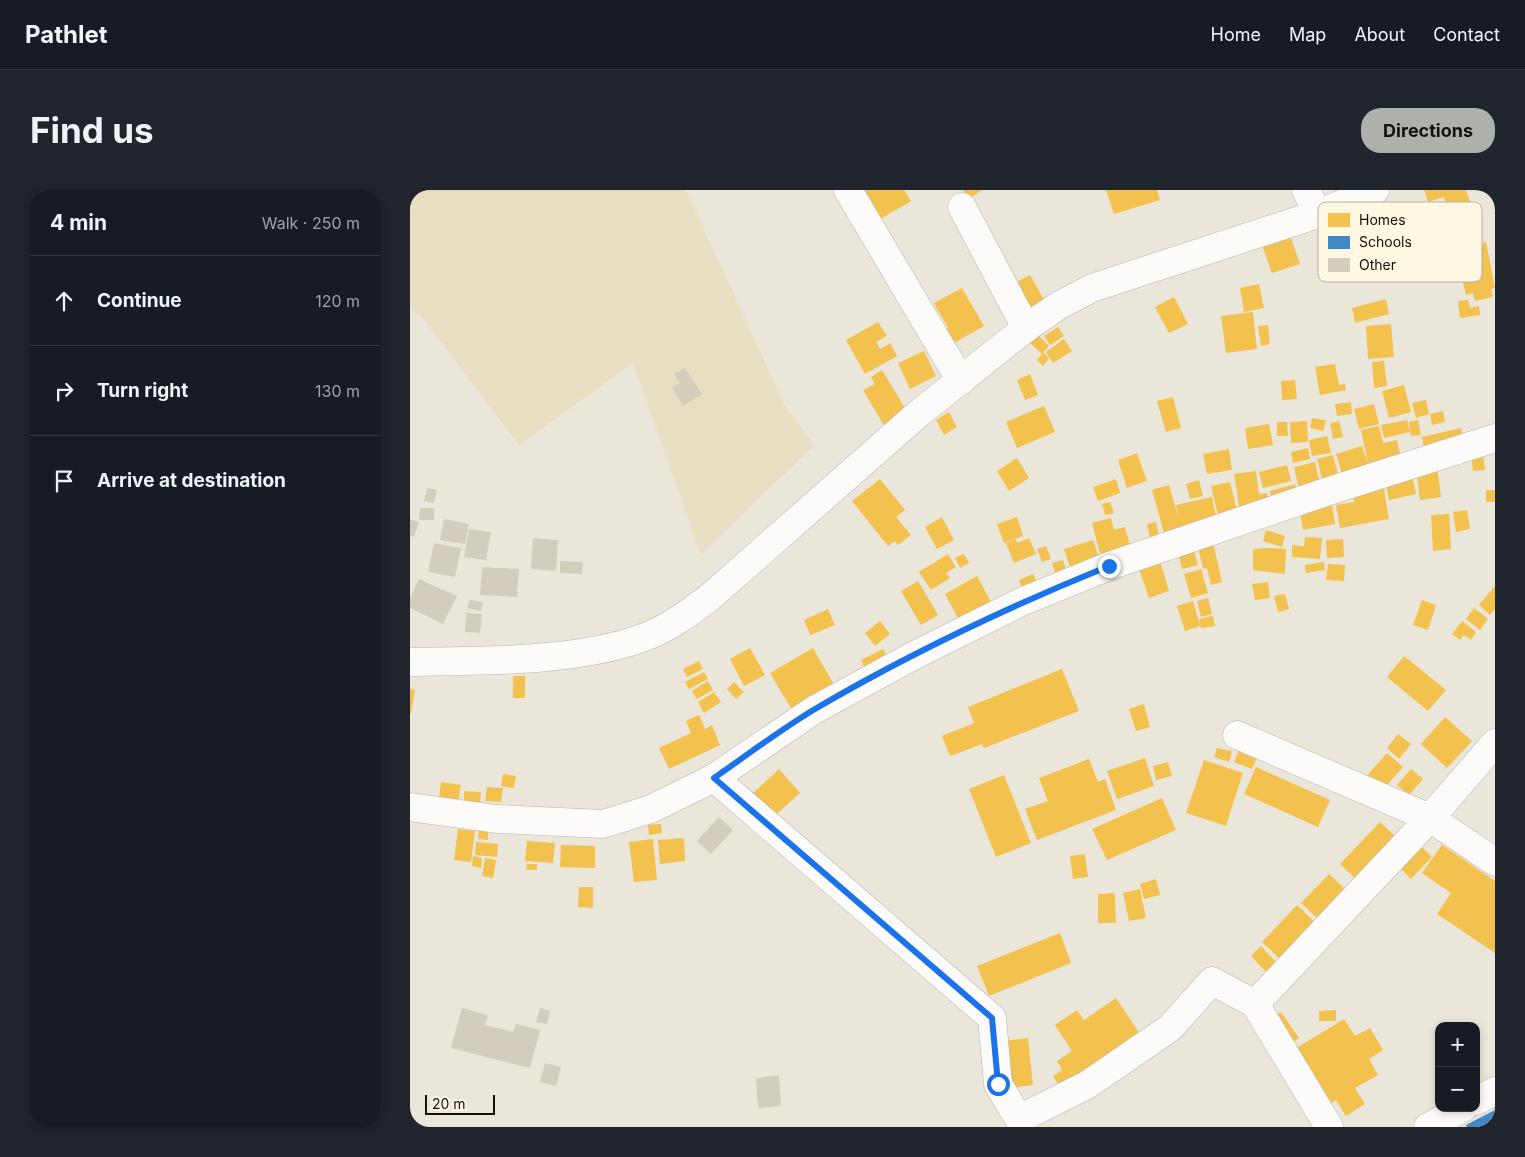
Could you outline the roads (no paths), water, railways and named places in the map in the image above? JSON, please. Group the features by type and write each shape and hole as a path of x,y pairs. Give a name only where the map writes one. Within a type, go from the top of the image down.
{"street":[{"path":"848,190 961,382"},
{"path":"410,662 561,656 646,637 686,615 710,597 918,414 961,382 1026,328 1058,306 1092,288 1318,214 1306,190"},
{"path":"1346,202 1375,190"},
{"path":"962,207 1026,328"},
{"path":"410,807 497,819 603,824 651,809 714,778 814,710 913,656 1021,602 1109,566 1329,491 1495,438"},
{"path":"1237,736 1430,818 1495,862"},
{"path":"1255,1004 1430,818 1495,743"},
{"path":"714,778 992,1018 998,1084 1019,1119 1088,1084 1170,1028 1212,981 1255,1004 1329,1127"},
{"path":"1480,1099 1495,1091"},
{"path":"1428,1127 1456,1112"}]}
